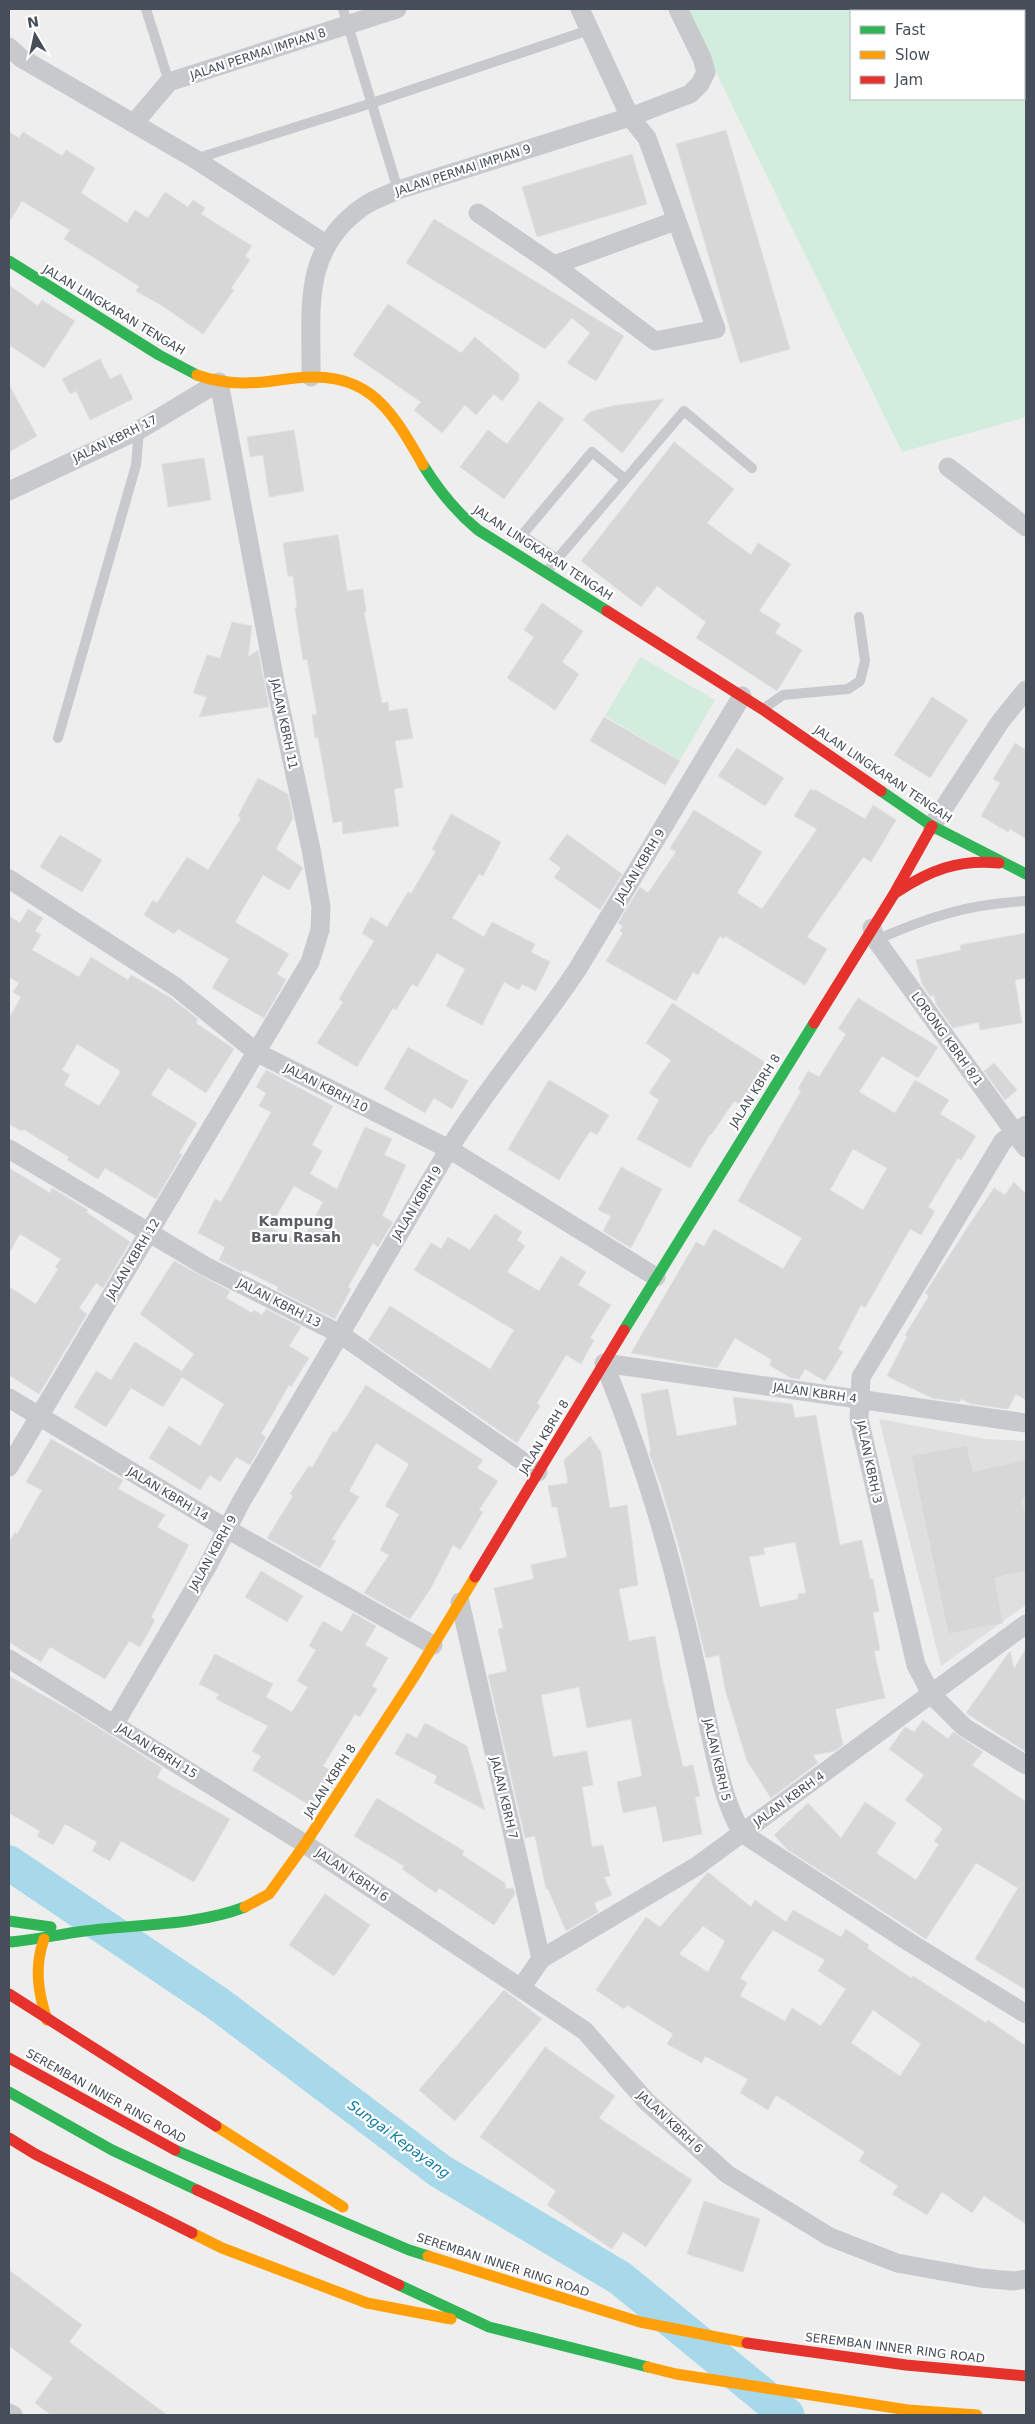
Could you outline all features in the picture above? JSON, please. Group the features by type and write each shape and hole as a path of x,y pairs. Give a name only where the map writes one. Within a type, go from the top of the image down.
{"main road":[{"name":"JALAN LINGKARAN TENGAH","path":"9,261 175,364 219,382 250,384 312,377 345,380 368,392 402,428 455,511 478,530 762,709 932,826 1010,864 1026,874"},
{"name":"JALAN KBRH 8","path":"84,1931 185,1920 237,1910 255,1903 269,1894 305,1844 460,1602 656,1277 874,934 932,826"},
{"path":"894,894 919,876 948,864 979,860 1010,864"},
{"path":"9,1922 84,1931"},
{"path":"9,1942 44,1939 84,1931"},
{"path":"44,1939 39,1951 36,1975 38,1994 47,2020"},
{"path":"9,1994 409,2250"},
{"name":"SEREMBAN INNER RING ROAD","path":"9,2058 165,2146 409,2250 640,2322 765,2346 906,2366 1026,2376"},
{"path":"9,2092 112,2150 489,2327"},
{"path":"9,2138 36,2154 222,2248 367,2303 489,2327 538,2341 676,2374 908,2410 977,2415"}],"street":[{"name":"JALAN PERMAI IMPIAN 8","path":"169,82 346,17 397,9"},
{"path":"478,213 554,265 654,341 716,329 675,221 647,138 630,117 580,9"},
{"name":"JALAN PERMAI IMPIAN 9","path":"312,377 313,289 318,262 326,245 338,229 364,206 398,190 630,117 690,94 700,84 706,72 702,58 678,9"},
{"path":"9,47 21,58 195,159 326,245"},
{"path":"134,123 169,82"},
{"path":"554,265 675,221"},
{"name":"JALAN KBRH 17","path":"9,491 139,430 219,382"},
{"name":"JALAN KBRH 11","path":"219,382 276,687 311,849 321,907 320,930 310,962 256,1052"},
{"path":"948,467 1026,527"},
{"path":"932,826 1000,722 1026,690"},
{"name":"JALAN KBRH 9","path":"114,1725 226,1529 449,1149 476,1105 550,1010 577,970 742,696"},
{"name":"JALAN KBRH 10","path":"9,879 176,987 256,1052 449,1149 656,1277"},
{"name":"LORONG KBRH 8/1","path":"874,934 1020,1129 1026,1148"},
{"name":"JALAN KBRH 12","path":"9,1467 256,1052"},
{"name":"JALAN KBRH 3","path":"1020,1129 1003,1141 860,1378 859,1419 916,1665 931,1694 964,1727 1026,1765"},
{"name":"JALAN KBRH 13","path":"9,1149 148,1234 205,1266 340,1334 538,1472"},
{"name":"JALAN KBRH 4","path":"604,1362 1026,1423"},
{"name":"JALAN KBRH 5","path":"604,1362 631,1429 658,1511 684,1615 718,1767 730,1812 742,1833 909,1942 1026,2014"},
{"name":"JALAN KBRH 14","path":"9,1398 226,1529 433,1645"},
{"name":"JALAN KBRH 7","path":"460,1602 541,1959"},
{"name":"JALAN KBRH 4","path":"541,1959 697,1866 1026,1624"},
{"name":"JALAN KBRH 15","path":"9,1659 305,1844"},
{"name":"JALAN KBRH 6","path":"305,1844 585,2031 646,2101 727,2174 830,2237 897,2263 980,2278 1014,2282 1026,2279"},
{"path":"521,1988 541,1959"},
{"path":"9,2412 13,2415"}],"lane":[{"path":"146,9 169,82"},
{"path":"346,17 398,190"},
{"path":"195,159 589,30"},
{"path":"545,573 684,411 752,468"},
{"path":"58,738 136,466 139,430"},
{"path":"557,559 522,535 592,452 626,479"},
{"path":"762,709 783,695 848,688 860,682 865,661 859,617"},
{"path":"874,934 964,908 1026,900"}],"shaded area":[{"path":"879,1419 986,1439 1026,1441 1026,1605 941,1666"}],"green space":[{"path":"685,9 1026,9 1026,417 902,452"},
{"path":"640,657 715,700 680,760 605,716"}],"building":[{"path":"726,130 790,349 740,363 676,144"},
{"path":"9,132 19,138 23,132 62,156 66,150 95,168 81,193 127,223 135,210 148,218 165,192 188,207 193,200 205,208 201,214 252,246 245,256 250,260 231,288 234,290 203,334 161,305 136,291 139,286 64,239 70,230 22,201 9,222"},
{"path":"632,154 647,204 537,237 522,187"},
{"path":"434,219 624,336 596,381 567,363 590,333 572,318 545,349 406,263"},
{"path":"9,285 38,306 42,300 75,321 44,368 9,345"},
{"path":"388,304 461,353 475,337 519,374 519,380 502,401 494,394 476,415 465,405 442,433 414,410 421,402 353,355"},
{"path":"100,359 110,379 121,374 133,399 90,420 76,391 70,394 62,379"},
{"path":"9,385 37,436 9,452"},
{"path":"664,399 622,453 583,420 590,412 612,406"},
{"path":"539,401 564,419 504,499 460,467 488,430 507,444"},
{"path":"294,430 304,491 269,497 263,455 250,457 247,437"},
{"path":"674,442 734,489 707,523 751,555 758,543 791,564 759,611 781,624 775,633 802,650 777,691 696,638 706,622 657,586 641,607 581,561"},
{"path":"204,458 211,500 168,507 162,464"},
{"path":"338,535 347,591 363,589 366,611 364,612 382,703 388,702 389,711 407,708 413,738 395,741 403,787 394,789 399,826 343,834 342,821 333,823 318,737 315,738 312,715 317,714 307,659 303,660 295,608 297,607 293,576 288,576 283,543"},
{"path":"542,603 583,631 562,662 579,674 555,710 507,678 534,637 524,630"},
{"path":"232,622 252,626 248,657 258,650 269,707 199,717 207,697 193,693 207,655 220,658"},
{"path":"932,697 968,720 930,778 894,755"},
{"path":"604,717 680,761 665,785 590,741"},
{"path":"1015,743 1026,750 1026,839 1010,829 1008,832 981,816 1000,783 993,779"},
{"path":"737,748 784,778 765,806 718,776"},
{"path":"258,778 288,794 293,818 276,849 303,868 289,890 263,875 235,922 289,954 277,974 286,980 264,1018 212,988 229,959 178,929 174,934 144,915 153,900 157,903 187,857 208,870 241,818 238,816"},
{"path":"810,790 816,790 865,819 873,805 896,820 871,862 863,857 807,937 827,949 805,985 725,936 723,939 720,936 698,975 693,972 676,1001 606,961 623,933 620,931 623,926 618,923 640,887 648,893 676,852 670,848 694,810 762,852 737,893 762,909 817,829 794,816"},
{"path":"451,814 501,842 483,876 479,874 452,918 484,937 492,922 535,944 531,952 550,962 536,991 522,984 519,990 504,982 482,1025 446,1006 465,969 437,953 417,987 412,984 396,1010 393,1008 357,1067 317,1043 343,1002 339,999 374,941 362,933 371,917 387,927 408,892 411,894 436,851 432,849"},
{"path":"567,834 622,874 600,910 554,877 561,868 549,859"},
{"path":"60,835 102,860 82,892 40,867"},
{"path":"28,909 43,918 35,931 41,935 32,950 79,977 91,957 128,980 131,975 171,998 198,1019 196,1023 234,1049 206,1093 168,1068 151,1095 197,1123 179,1153 182,1155 156,1199 105,1168 98,1179 67,1160 69,1157 23,1129 22,1131 9,1124 9,1018 21,997 13,992 19,983 9,977 9,916 20,923","holes":["77,1044 119,1070 120,1073 99,1106 64,1085 70,1075 62,1070"]},
{"path":"1026,933 1026,978 1015,980 1022,1023 980,1030 979,1022 953,1028 936,1004 934,995 930,996 922,984 916,960 961,950 960,945"},
{"path":"858,998 938,1047 918,1078 882,1056 859,1092 895,1113 915,1080 949,1100 940,1114 976,1136 961,1160 958,1158 928,1207 935,1211 921,1235 910,1229 865,1308 861,1305 838,1349 843,1352 825,1381 805,1369 799,1379 791,1378 769,1365 772,1360 735,1338 717,1368 631,1353 696,1242 704,1246 714,1229 783,1269 802,1238 738,1201 801,1091 798,1089 808,1071 819,1077 846,1034 838,1029","holes":["853,1149 887,1168 863,1210 830,1190"]},
{"path":"672,1003 769,1065 743,1106 734,1101 710,1134 690,1168 637,1139 659,1100 649,1093 671,1060 646,1043"},
{"path":"408,1047 468,1081 452,1109 434,1098 425,1113 384,1089"},
{"path":"994,1063 1017,1090 1005,1100 984,1071"},
{"path":"266,1070 333,1106 312,1145 322,1151 310,1174 337,1189 365,1127 392,1139 384,1155 406,1165 382,1216 393,1222 378,1247 373,1243 348,1287 351,1289 335,1319 277,1290 278,1287 219,1260 225,1247 198,1233 215,1199 221,1202 271,1112 259,1106 266,1093 256,1087","holes":["294,1186 323,1202 301,1243 270,1227"]},
{"path":"549,1080 609,1115 597,1135 590,1131 559,1180 508,1149"},
{"path":"621,1167 662,1189 631,1248 603,1231 611,1216 598,1210"},
{"path":"9,1168 50,1193 52,1188 62,1194 88,1210 86,1212 130,1242 103,1288 96,1283 79,1308 87,1314 39,1394 9,1375 9,1287 36,1304 58,1269 55,1267 61,1259 20,1234 9,1253"},
{"path":"1014,1182 1026,1194 1026,1400 1016,1394 1008,1409 971,1404 961,1399 959,1402 932,1398 887,1376 907,1337 905,1335 929,1296 925,1293 969,1225 994,1188 1005,1195"},
{"path":"495,1214 522,1232 517,1240 525,1246 507,1272 539,1291 561,1256 586,1272 578,1285 611,1305 590,1338 594,1340 581,1364 566,1355 537,1403 540,1406 517,1443 368,1340 390,1306 490,1369 514,1330 414,1270 431,1243 441,1249 448,1237 470,1250"},
{"path":"174,1261 230,1291 226,1298 252,1313 254,1310 262,1315 266,1309 301,1327 289,1346 309,1358 291,1387 289,1385 261,1434 266,1437 250,1465 236,1457 220,1482 210,1475 200,1490 149,1458 169,1426 200,1446 224,1404 182,1377 163,1407 131,1388 106,1427 74,1407 96,1371 111,1380 135,1342 182,1371 194,1354 140,1314"},
{"path":"366,1385 483,1460 477,1468 498,1481 479,1510 483,1512 460,1550 453,1545 431,1588 410,1619 364,1593 389,1555 380,1550 399,1514 385,1506 409,1464 376,1443 349,1491 359,1497 332,1539 336,1541 320,1568 267,1538 293,1496 290,1494 309,1466 312,1468 333,1431 336,1433"},
{"path":"668,1389 677,1436 737,1425 733,1397 792,1404 795,1418 816,1415 840,1545 862,1540 870,1579 873,1579 879,1611 873,1613 880,1650 874,1651 885,1698 835,1709 843,1745 835,1751 813,1755 818,1763 771,1798 747,1761 725,1689 719,1655 706,1658 679,1547 649,1453 651,1452 641,1394","holes":["795,1542 806,1593 798,1594 798,1599 760,1607 749,1557 765,1554 763,1548"]},
{"path":"590,1436 601,1452 610,1508 627,1505 638,1585 619,1589 629,1641 655,1636 663,1681 683,1767 693,1765 700,1796 695,1797 702,1834 663,1842 656,1806 623,1813 617,1782 642,1776 631,1719 587,1728 579,1687 541,1695 553,1757 587,1751 593,1785 582,1787 592,1847 603,1845 610,1876 604,1877 612,1895 594,1903 598,1912 566,1931 548,1889 546,1889 535,1836 525,1838 488,1675 507,1671 498,1629 503,1628 494,1588 534,1579 531,1565 567,1557 557,1507 552,1507 548,1486 568,1483 564,1460"},
{"path":"51,1439 123,1480 118,1489 165,1515 157,1527 189,1545 151,1617 155,1620 140,1647 129,1641 105,1679 50,1647 41,1662 9,1642 9,1542 15,1532 17,1534 42,1490 26,1482"},
{"path":"967,1445 973,1471 1026,1460 1026,1498 1022,1499 1026,1518 1026,1571 995,1578 1003,1623 948,1634 911,1456"},
{"path":"261,1571 303,1596 287,1622 245,1597"},
{"path":"353,1613 376,1626 365,1645 388,1658 372,1686 377,1689 360,1717 355,1714 323,1766 333,1772 311,1806 252,1770 261,1756 252,1751 268,1726 216,1699 219,1694 199,1684 215,1654 273,1684 266,1697 292,1712 308,1687 297,1681 316,1650 309,1646 323,1621 342,1632"},
{"path":"1026,1648 1026,1752 966,1713 1010,1651 1014,1669"},
{"path":"9,1676 75,1713 162,1768 157,1778 230,1819 194,1882 121,1841 110,1861 92,1851 97,1842 65,1824 53,1845 37,1836 40,1831 9,1813"},
{"path":"923,1720 948,1739 953,1732 983,1752 972,1765 1026,1802 1026,1990 975,1959 1018,1888 976,1863 926,1939 788,1850 774,1835 808,1803 841,1838 865,1802 896,1823 876,1853 916,1880 939,1844 934,1841 943,1829 905,1800 924,1775 889,1749 905,1727 914,1732"},
{"path":"425,1723 467,1746 485,1810 434,1783 437,1776 395,1754 407,1733 417,1738"},
{"path":"377,1798 464,1851 462,1855 505,1883 506,1889 513,1888 515,1894 494,1925 439,1888 436,1893 402,1869 404,1866 354,1836"},
{"path":"708,1872 751,1907 755,1900 786,1922 793,1910 841,1937 846,1929 869,1945 867,1948 911,1978 913,1976 986,2023 988,2020 1026,2046 1026,2224 984,2196 972,2213 942,2192 927,2215 892,2194 898,2186 859,2161 865,2152 776,2095 768,2110 740,2093 748,2079 705,2056 702,2063 667,2044 673,2034 627,2005 624,2009 596,1990 646,1917 660,1927","holes":["703,1926 725,1941 708,1972 679,1954","773,1930 825,1960 818,1971 846,1989 821,2026 792,2008 785,2021 740,1996 747,1983 740,1978","873,2010 921,2044 900,2076 851,2043"]},
{"path":"325,1894 370,1925 334,1976 289,1945"},
{"path":"504,1990 542,2019 455,2121 419,2090"},
{"path":"545,2047 615,2096 599,2118 692,2180 646,2247 623,2232 612,2249 547,2205 556,2191 480,2137"},
{"path":"704,2201 760,2219 743,2272 687,2254"},
{"path":"9,2270 82,2325 69,2342 167,2415 51,2415 35,2403 53,2378 9,2346"}],"waterway":[{"name":"Sungai Kepayang","path":"9,1863 217,2003 440,2171 620,2278 787,2415"}],"traffic: fast":[{"path":"9,261 159,355 197,375"},
{"path":"423,465 448,500 478,530 607,611"},
{"path":"881,791 932,826 1026,874"},
{"path":"624,1330 814,1023"},
{"path":"9,1942 85,1931 166,1924 206,1918 245,1907"},
{"path":"9,1921 51,1927"},
{"path":"9,2092 112,2150 197,2190"},
{"path":"175,2150 409,2250 428,2256"},
{"path":"399,2285 489,2327 648,2367"}],"traffic: slow":[{"path":"197,375 208,379 242,383 314,377 336,379 355,385 371,395 385,408 398,424 423,465"},
{"path":"245,1907 269,1894 305,1844 414,1677 475,1577"},
{"path":"44,1939 39,1960 38,1980 47,2020"},
{"path":"216,2126 343,2207"},
{"path":"192,2233 222,2248 367,2303 451,2319"},
{"path":"428,2256 640,2322 747,2343"},
{"path":"648,2367 676,2374 908,2410 977,2415"}],"traffic: jam":[{"path":"607,611 762,709 881,791"},
{"path":"814,1023 894,894 932,826"},
{"path":"897,892 909,884 945,868 971,863 999,863"},
{"path":"475,1577 624,1330"},
{"path":"9,1994 216,2126"},
{"path":"9,2058 175,2150"},
{"path":"9,2138 35,2154 192,2233"},
{"path":"197,2190 399,2285"},
{"path":"747,2343 906,2365 1026,2376"}],"district":[{"name":"Kampung Baru Rasah","path":"296,1230"}]}
